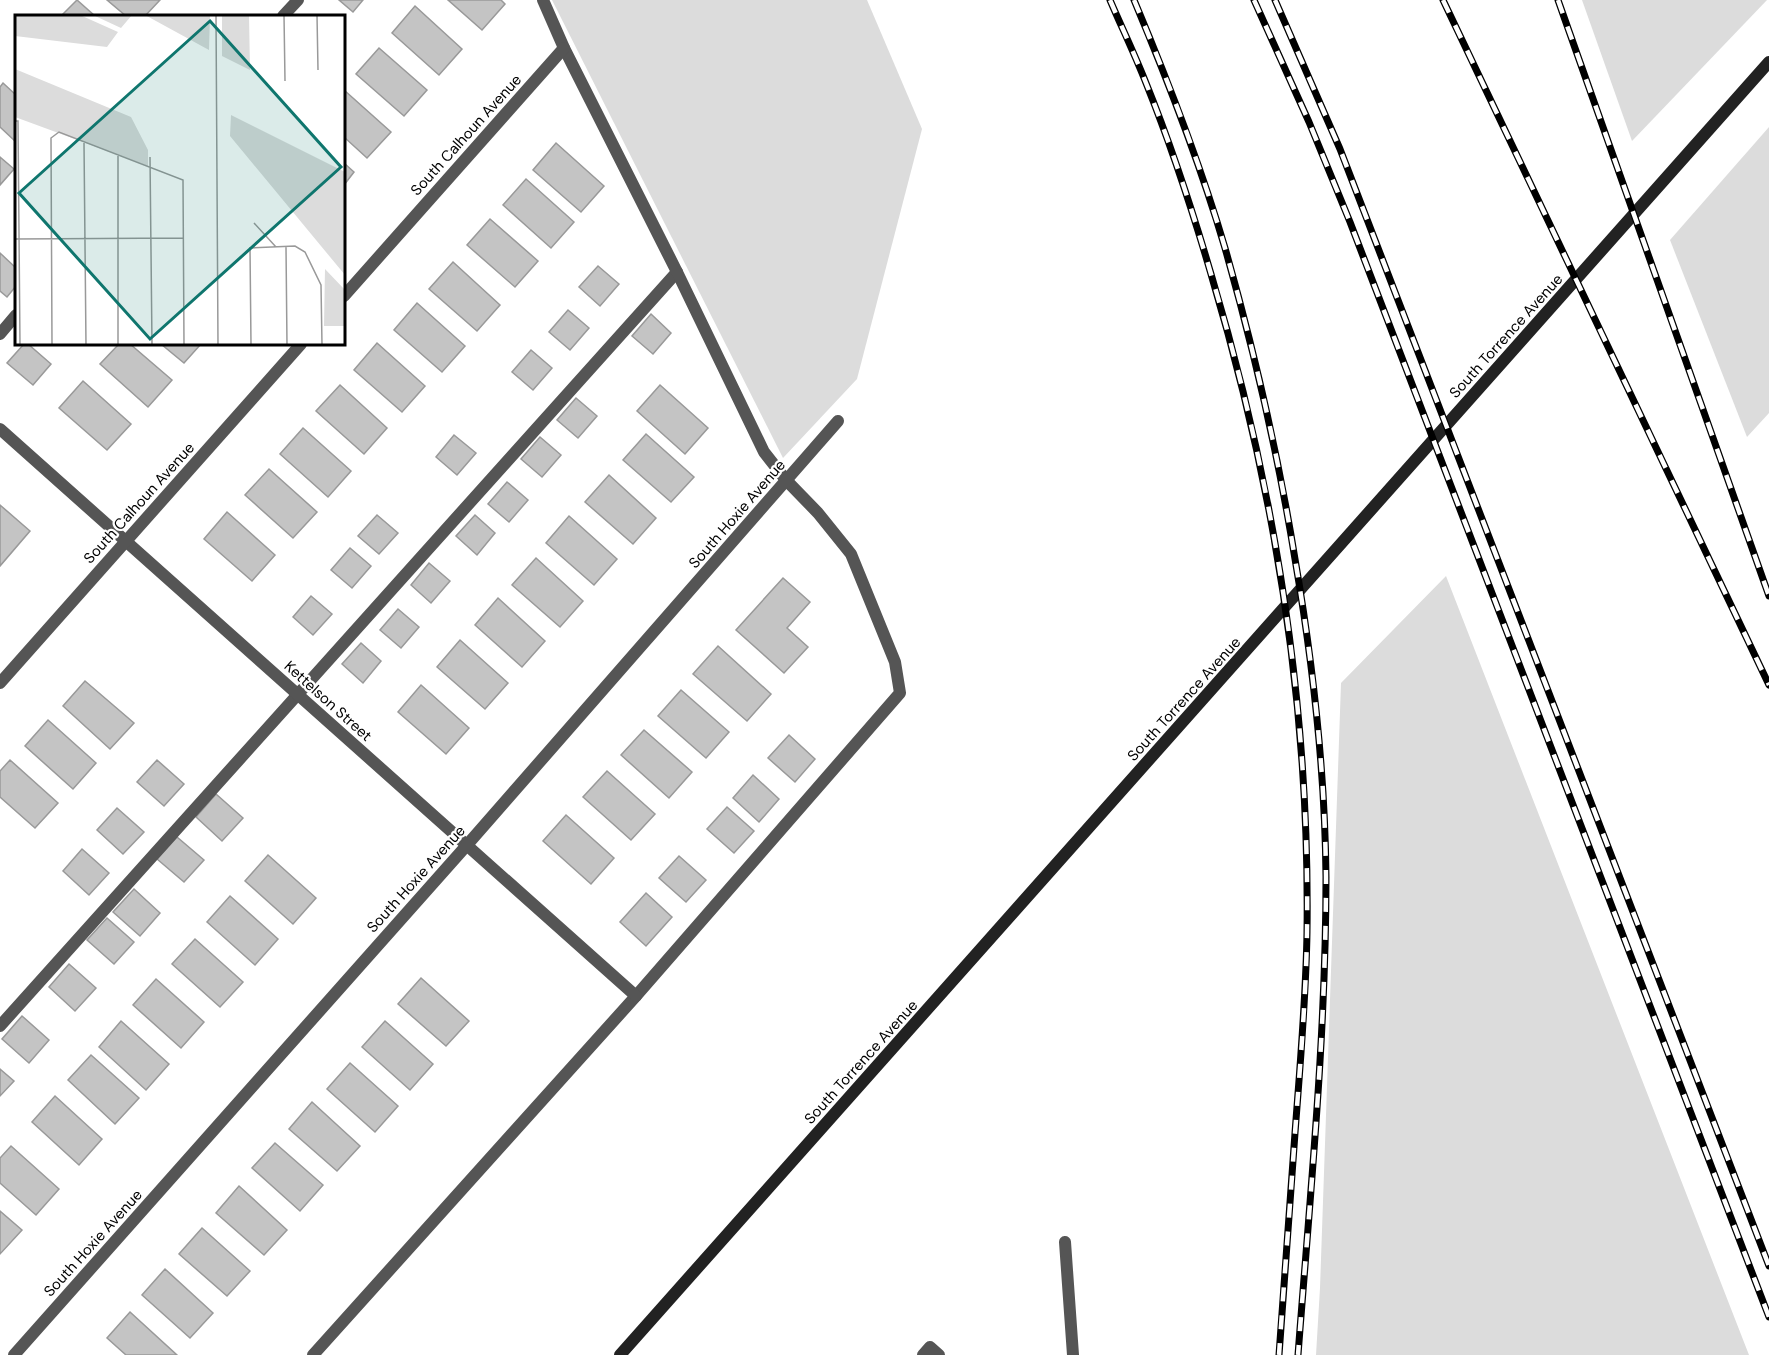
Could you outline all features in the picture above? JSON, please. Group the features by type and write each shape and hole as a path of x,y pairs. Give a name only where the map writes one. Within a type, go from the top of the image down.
{"main road":[{"name":"South Torrence Avenue","path":"620,1355 1769,62"}],"street":[{"path":"284,15 298,0"},
{"path":"313,1355 636,996 900,693 895,662 851,554 764,452 564,48 543,0"},
{"name":"South Calhoun Avenue","path":"345,295 564,48"},
{"path":"0,1026 676,272"},
{"path":"0,334 15,316"},
{"name":"South Calhoun Avenue","path":"0,683 300,345"},
{"name":"South Hoxie Avenue","path":"14,1355 467,845 838,421"},
{"name":"Kettelson Street","path":"0,429 636,996"},
{"path":"1065,1242 1073,1355"},
{"path":"923,1355 930,1347 939,1355"}],"shaded area":[{"path":"552,0 867,0 922,129 857,379 783,458"},
{"path":"1582,0 1767,0 1632,141"},
{"path":"1769,127 1769,413 1747,437 1670,240"},
{"path":"1446,576 1749,1355 1316,1355 1341,683"}],"building":[{"path":"77,0 94,15 62,15"},
{"path":"107,0 160,0 146,15 125,15"},
{"path":"339,0 363,0 353,12"},
{"path":"448,0 501,0 505,4 482,30"},
{"path":"415,6 462,49 439,75 392,33"},
{"path":"379,48 427,90 404,116 356,74"},
{"path":"3,83 15,94 15,141 0,127 0,87"},
{"path":"345,91 391,132 367,158 345,138"},
{"path":"556,143 604,186 581,212 533,170"},
{"path":"0,157 14,169 0,185"},
{"path":"345,164 354,172 345,184"},
{"path":"526,179 574,222 551,248 503,205"},
{"path":"490,219 538,261 515,287 467,245"},
{"path":"0,253 15,267 15,287 7,297 0,291"},
{"path":"453,262 500,305 477,331 429,289"},
{"path":"598,266 619,284 600,306 579,287"},
{"path":"417,303 465,346 442,372 394,330"},
{"path":"568,310 589,328 570,350 549,332"},
{"path":"651,314 671,333 653,354 632,336"},
{"path":"377,343 425,386 402,412 354,370"},
{"path":"23,345 29,345 51,364 33,385 7,363"},
{"path":"118,345 131,345 172,380 148,407 100,364"},
{"path":"162,345 200,345 184,363"},
{"path":"531,350 552,368 533,390 512,372"},
{"path":"83,381 131,424 107,450 59,408"},
{"path":"340,385 387,428 364,454 316,411"},
{"path":"660,385 708,428 685,454 637,411"},
{"path":"576,398 597,416 578,438 557,420"},
{"path":"303,428 351,471 328,497 280,454"},
{"path":"646,434 694,477 671,502 623,460"},
{"path":"454,435 476,453 457,475 436,457"},
{"path":"540,437 561,455 542,477 521,459"},
{"path":"269,469 317,512 293,538 245,495"},
{"path":"609,475 656,518 633,544 585,502"},
{"path":"507,482 528,500 509,522 488,504"},
{"path":"0,505 30,531 0,566"},
{"path":"227,512 275,555 252,581 204,539"},
{"path":"377,515 398,533 379,554 358,536"},
{"path":"475,515 495,533 477,555 456,536"},
{"path":"569,516 617,559 594,585 546,543"},
{"path":"350,548 371,566 352,588 331,570"},
{"path":"536,558 583,601 560,627 512,585"},
{"path":"429,563 450,581 431,603 411,585"},
{"path":"783,578 810,602 787,628 808,647 784,673 736,630"},
{"path":"311,596 332,614 313,635 293,617"},
{"path":"498,598 545,641 522,667 475,625"},
{"path":"398,609 419,627 401,648 380,630"},
{"path":"460,640 508,683 485,709 437,667"},
{"path":"361,643 381,661 363,683 342,664"},
{"path":"718,646 771,694 747,721 693,674"},
{"path":"85,681 134,723 110,749 63,706"},
{"path":"421,685 469,728 446,754 398,712"},
{"path":"681,690 729,732 706,758 658,716"},
{"path":"48,720 96,763 73,789 25,746"},
{"path":"644,730 692,772 669,798 621,755"},
{"path":"789,735 815,759 795,782 768,758"},
{"path":"10,760 58,803 35,828 0,797 0,771"},
{"path":"157,760 184,784 164,806 137,782"},
{"path":"607,771 655,814 631,840 583,797"},
{"path":"753,775 779,799 759,822 733,798"},
{"path":"216,794 243,818 222,841 196,817"},
{"path":"727,807 754,831 734,853 707,829"},
{"path":"117,808 144,832 123,854 97,830"},
{"path":"566,815 614,858 591,884 543,841"},
{"path":"177,837 204,860 184,882 157,859"},
{"path":"82,849 109,873 89,895 63,871"},
{"path":"268,855 316,898 293,924 245,881"},
{"path":"679,856 706,880 686,902 659,878"},
{"path":"134,889 160,913 140,936 113,912"},
{"path":"646,893 672,917 646,946 620,922"},
{"path":"230,896 278,939 255,965 207,922"},
{"path":"107,918 134,942 114,964 87,940"},
{"path":"195,939 243,982 220,1007 172,964"},
{"path":"69,964 96,988 75,1011 49,987"},
{"path":"421,978 469,1021 446,1046 398,1004"},
{"path":"156,979 204,1022 181,1048 133,1005"},
{"path":"22,1016 49,1040 29,1063 2,1039"},
{"path":"121,1021 169,1064 146,1090 99,1047"},
{"path":"385,1021 433,1064 410,1090 362,1047"},
{"path":"91,1055 139,1098 115,1124 68,1080"},
{"path":"350,1063 398,1106 375,1132 327,1089"},
{"path":"0,1069 14,1081 0,1096"},
{"path":"55,1096 102,1139 79,1165 32,1122"},
{"path":"312,1102 360,1146 337,1171 289,1129"},
{"path":"275,1143 323,1185 300,1211 252,1168"},
{"path":"11,1146 59,1189 36,1215 0,1183 0,1158"},
{"path":"239,1186 287,1230 264,1255 216,1213"},
{"path":"0,1211 22,1230 0,1254"},
{"path":"202,1228 250,1271 227,1296 179,1254"},
{"path":"165,1269 213,1313 190,1338 142,1295"},
{"path":"130,1312 177,1355 126,1355 107,1338"}],"railway":[{"path":"1110,0 1142,73 1173,154 1234,354 1270,517 1295,681 1302,764 1307,932 1279,1355"},
{"path":"1134,0 1194,154 1236,286 1281,480 1312,678 1323,797 1326,877 1325,937 1316,1116 1298,1355"},
{"path":"1254,0 1309,122 1350,222 1769,1317"},
{"path":"1275,0 1340,149 1769,1266"},
{"path":"1443,0 1769,685"},
{"path":"1558,0 1769,596"}]}
